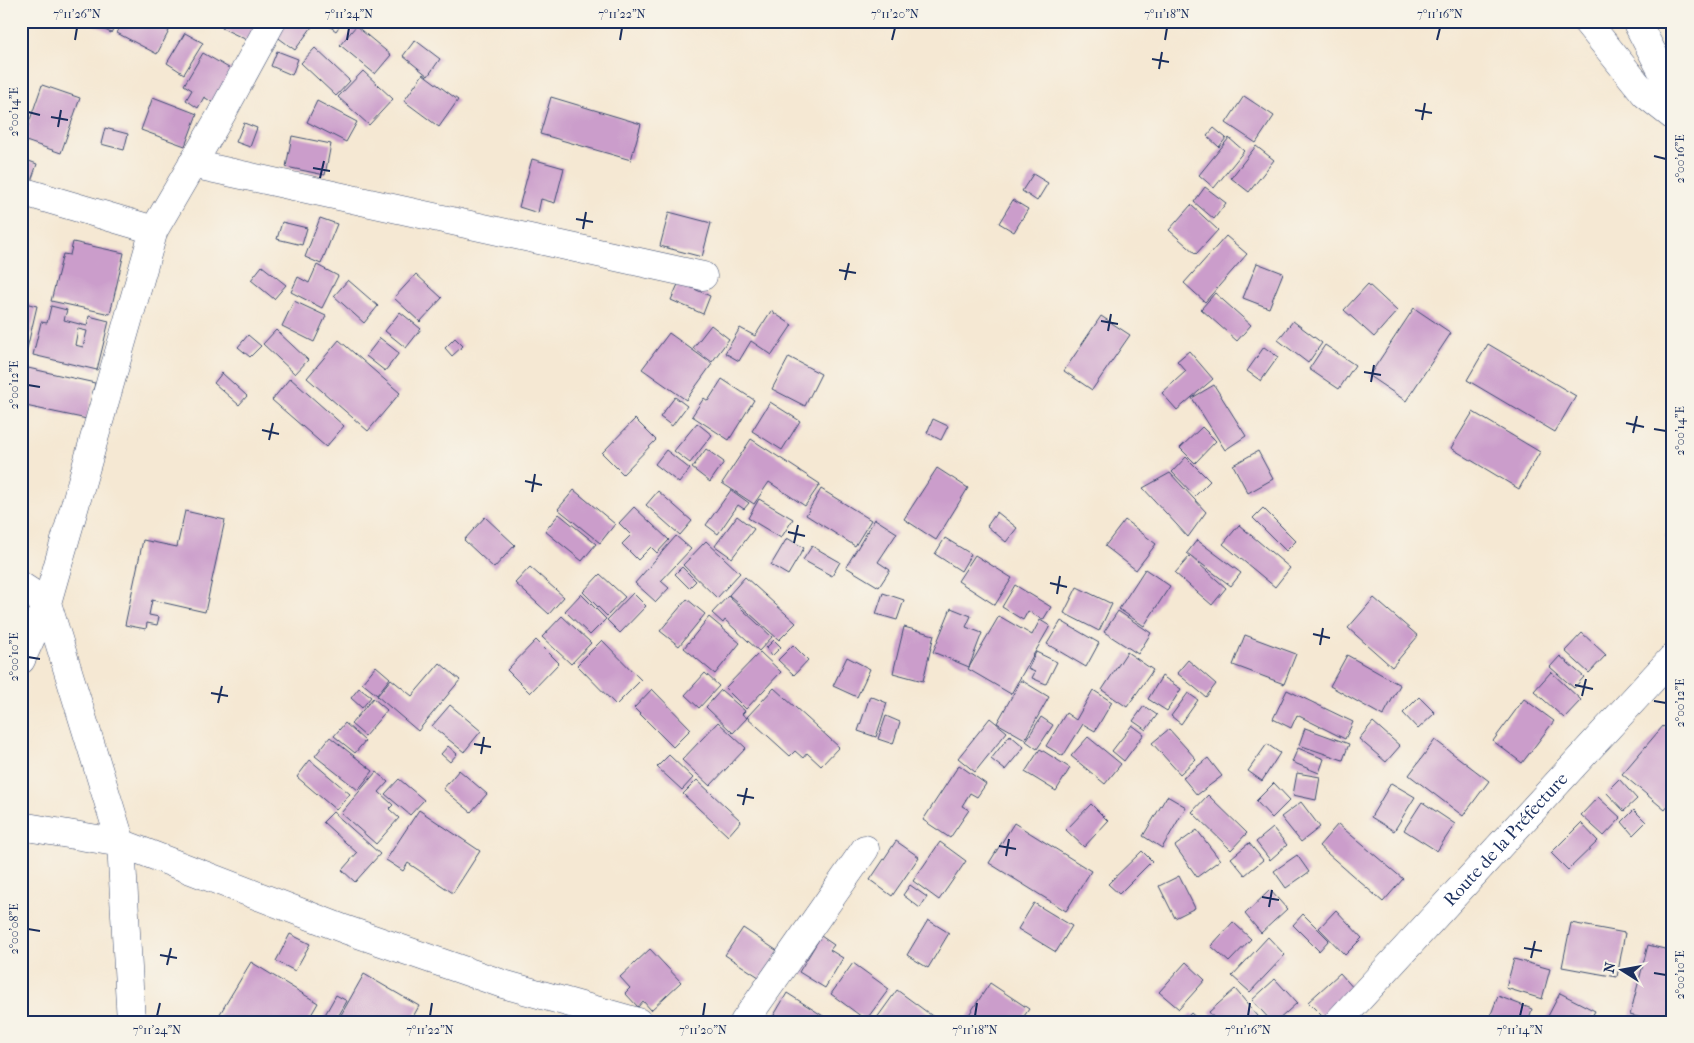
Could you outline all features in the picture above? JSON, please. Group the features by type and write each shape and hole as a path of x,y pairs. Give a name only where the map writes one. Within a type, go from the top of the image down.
{"street":[{"path":"21,660 47,603 154,230 272,21"},
{"path":"1586,21 1645,94 1673,116"},
{"path":"1636,21 1673,92"},
{"path":"192,164 703,276"},
{"path":"21,191 154,230"},
{"path":"21,586 47,603 121,844 131,1022"},
{"name":"Route de la Préfecture","path":"1338,1022 1673,657"},
{"path":"21,826 121,844 344,929 456,968 503,984 638,1022"},
{"path":"744,1022 865,849"}],"building":[{"path":"87,21 117,21 111,33"},
{"path":"123,21 149,21 169,31 157,54 117,33"},
{"path":"225,21 258,21 249,41 222,28"},
{"path":"287,21 310,21 314,24 295,50 276,36"},
{"path":"322,21 343,21 336,31"},
{"path":"356,26 391,55 375,74 340,45"},
{"path":"185,33 203,43 184,74 167,63"},
{"path":"415,40 440,59 428,76 403,56"},
{"path":"315,48 350,81 336,96 301,63"},
{"path":"277,51 298,59 292,75 271,66"},
{"path":"203,53 234,71 215,104 204,97 198,108 186,100 192,90 184,85"},
{"path":"363,71 393,99 369,125 338,97"},
{"path":"423,74 458,100 439,127 404,101"},
{"path":"42,85 80,98 61,153 23,140"},
{"path":"1244,96 1274,116 1256,143 1226,123"},
{"path":"153,97 197,114 185,146 141,130"},
{"path":"551,97 641,124 631,160 540,134"},
{"path":"317,101 357,122 346,142 307,122"},
{"path":"21,110 27,112 22,128 21,128"},
{"path":"244,123 257,128 250,147 236,142"},
{"path":"105,128 128,134 124,150 101,144"},
{"path":"1214,128 1226,138 1219,147 1207,136"},
{"path":"292,136 331,144 325,175 286,167"},
{"path":"1229,138 1244,151 1214,188 1199,175"},
{"path":"1256,146 1274,160 1249,192 1231,178"},
{"path":"21,158 37,164 30,184 21,181"},
{"path":"532,159 564,168 555,203 541,199 538,213 519,207"},
{"path":"1033,174 1048,183 1037,201 1022,191"},
{"path":"1205,187 1226,203 1214,219 1194,202"},
{"path":"1013,200 1028,209 1014,232 999,223"},
{"path":"1191,205 1218,230 1196,254 1169,230"},
{"path":"669,212 711,223 702,257 660,246"},
{"path":"320,218 337,224 321,264 305,257"},
{"path":"282,222 307,228 302,245 277,239"},
{"path":"1226,236 1247,254 1205,302 1184,283"},
{"path":"73,242 124,253 110,314 51,301 63,254 70,255"},
{"path":"1257,263 1283,273 1269,308 1243,298"},
{"path":"317,265 338,276 322,308 291,292 298,277 309,283"},
{"path":"262,266 286,285 274,299 251,280"},
{"path":"416,274 442,298 420,322 394,298"},
{"path":"348,280 378,306 364,323 334,296"},
{"path":"679,282 710,296 703,314 671,300"},
{"path":"1368,284 1397,311 1374,337 1344,310"},
{"path":"1215,293 1251,325 1237,341 1201,309"},
{"path":"294,301 326,316 314,342 282,326"},
{"path":"21,302 37,306 26,353 21,351"},
{"path":"51,306 67,310 64,320 87,326 89,316 109,321 97,370 33,355 41,322 47,323","holes":["78,329 87,331 83,347 75,345"]},
{"path":"1414,308 1451,333 1406,401 1369,376"},
{"path":"771,311 792,325 772,355 751,341 739,361 725,353 740,328 755,336"},
{"path":"400,312 421,329 406,348 385,331"},
{"path":"1101,316 1130,335 1092,390 1064,371"},
{"path":"1293,321 1322,343 1308,363 1278,340"},
{"path":"711,325 729,339 712,362 693,348"},
{"path":"276,330 308,360 295,374 263,344"},
{"path":"669,333 712,364 686,400 642,369"},
{"path":"248,335 261,346 250,357 238,347"},
{"path":"380,338 399,353 385,371 366,356"},
{"path":"455,338 463,346 452,356 445,348"},
{"path":"339,340 400,393 368,431 307,378"},
{"path":"1488,344 1576,396 1555,432 1467,380"},
{"path":"1325,345 1355,365 1339,389 1309,369"},
{"path":"1264,347 1278,357 1261,381 1247,371"},
{"path":"1189,351 1213,379 1177,410 1162,393 1186,371 1177,361"},
{"path":"789,357 821,374 805,406 772,389"},
{"path":"28,368 95,383 87,419 21,405"},
{"path":"222,373 247,396 239,405 214,383"},
{"path":"290,378 344,426 326,447 272,400"},
{"path":"722,379 754,400 729,440 692,416 704,398 708,401"},
{"path":"1214,385 1246,436 1225,450 1192,398"},
{"path":"675,397 687,406 672,426 660,417"},
{"path":"770,402 800,421 782,450 752,431"},
{"path":"1473,412 1540,452 1519,489 1451,448"},
{"path":"635,419 656,440 623,474 602,453"},
{"path":"933,419 948,426 941,440 927,433"},
{"path":"697,423 712,435 690,463 674,451"},
{"path":"1202,427 1216,441 1195,463 1180,448"},
{"path":"751,439 820,484 805,506 769,482 754,504 722,483"},
{"path":"706,449 724,462 710,482 692,468"},
{"path":"666,450 690,469 679,483 655,464"},
{"path":"1258,451 1273,479 1248,493 1233,465"},
{"path":"1186,457 1210,481 1195,496 1172,472"},
{"path":"937,468 968,488 936,540 904,519"},
{"path":"1170,473 1206,512 1188,537 1143,488"},
{"path":"821,489 871,520 855,546 806,515"},
{"path":"574,490 615,524 600,543 558,509"},
{"path":"731,490 749,503 744,509 738,505 718,534 706,525"},
{"path":"658,491 692,521 680,535 646,505"},
{"path":"759,499 793,519 781,538 748,518"},
{"path":"634,507 669,540 657,553 651,547 638,560 622,544 631,535 619,523"},
{"path":"1263,508 1296,541 1286,551 1253,518"},
{"path":"185,511 225,520 205,612 152,600 149,615 159,617 157,625 147,623 146,629 125,625 143,540 177,547"},
{"path":"997,512 1017,528 1006,542 987,526"},
{"path":"559,514 596,544 582,561 545,531"},
{"path":"737,516 754,529 732,558 715,546"},
{"path":"485,517 515,545 494,568 464,540"},
{"path":"875,519 897,533 878,562 890,570 879,587 846,567"},
{"path":"1125,520 1156,544 1136,570 1105,546"},
{"path":"1239,525 1290,568 1275,587 1223,544"},
{"path":"1673,529 1673,545 1665,536"},
{"path":"676,536 691,549 661,581 669,588 656,602 635,583"},
{"path":"787,538 804,548 788,575 771,565"},
{"path":"945,538 971,554 961,571 935,554"},
{"path":"1197,540 1241,573 1231,586 1187,553"},
{"path":"706,541 740,573 717,598 683,565"},
{"path":"812,546 840,562 832,576 803,560"},
{"path":"975,555 1012,578 995,605 958,581"},
{"path":"1190,556 1226,588 1212,605 1175,573"},
{"path":"530,567 564,597 549,614 515,583"},
{"path":"682,567 696,581 689,588 675,574"},
{"path":"1145,569 1170,586 1144,626 1119,609"},
{"path":"600,574 625,597 607,616 583,592"},
{"path":"745,577 796,623 779,640 729,595"},
{"path":"1015,585 1051,607 1043,620 1028,611 1023,620 1002,607"},
{"path":"1077,587 1112,604 1099,631 1064,613"},
{"path":"633,593 646,606 620,633 607,620"},
{"path":"883,593 904,600 897,620 876,614"},
{"path":"581,594 606,619 590,635 565,611"},
{"path":"728,596 772,637 759,651 725,620 723,623 712,613"},
{"path":"1374,598 1418,636 1392,667 1348,628"},
{"path":"687,599 705,614 679,646 660,631"},
{"path":"951,608 971,616 966,627 982,633 969,667 933,652"},
{"path":"1118,611 1151,633 1138,654 1104,632"},
{"path":"562,616 591,643 571,664 542,637"},
{"path":"999,616 1032,635 1040,620 1050,626 1011,694 968,669"},
{"path":"709,617 740,643 715,674 684,648"},
{"path":"1061,621 1099,643 1086,667 1047,644"},
{"path":"904,627 934,635 923,681 893,673"},
{"path":"1582,633 1606,655 1589,673 1565,651"},
{"path":"1245,635 1296,654 1284,684 1233,665"},
{"path":"536,640 559,663 530,693 507,670"},
{"path":"602,640 641,680 616,705 577,665"},
{"path":"774,640 781,647 772,656 766,648"},
{"path":"793,645 808,660 794,675 778,660"},
{"path":"760,652 781,672 746,709 725,688"},
{"path":"1036,652 1057,662 1046,684 1032,678 1035,672 1028,669"},
{"path":"1127,652 1153,670 1127,707 1102,690"},
{"path":"1347,655 1400,685 1383,716 1330,686"},
{"path":"1560,656 1584,677 1574,688 1550,667"},
{"path":"847,657 870,669 857,697 833,686"},
{"path":"1188,660 1216,684 1206,697 1177,673"},
{"path":"440,663 460,680 418,731 377,696 391,679 412,696"},
{"path":"376,666 390,678 377,695 362,683"},
{"path":"1551,672 1581,700 1564,718 1534,691"},
{"path":"705,673 719,686 699,708 685,695"},
{"path":"1162,676 1181,689 1167,711 1148,699"},
{"path":"1021,680 1049,697 1025,739 997,723"},
{"path":"359,688 371,697 362,708 351,698"},
{"path":"774,688 839,747 821,766 807,753 803,758 795,751 790,756 747,717"},
{"path":"652,689 691,729 673,747 634,708"},
{"path":"721,690 745,711 742,714 747,718 733,733 706,707"},
{"path":"1093,690 1112,702 1095,731 1083,724 1063,756 1046,746 1066,713 1076,720"},
{"path":"1287,690 1353,722 1345,739 1297,715 1291,728 1273,719"},
{"path":"1188,693 1198,700 1181,724 1171,716"},
{"path":"870,696 887,703 876,737 858,731"},
{"path":"1419,697 1435,713 1418,729 1403,713"},
{"path":"373,698 387,710 365,736 351,724"},
{"path":"1524,699 1554,721 1522,763 1493,741"},
{"path":"450,705 481,731 464,752 432,726"},
{"path":"1144,706 1157,715 1146,730 1133,721"},
{"path":"886,716 900,722 893,744 878,739"},
{"path":"1041,717 1053,725 1037,749 1026,741"},
{"path":"990,718 1007,732 975,772 958,758"},
{"path":"718,722 746,748 710,786 682,760"},
{"path":"1373,722 1400,746 1386,762 1359,739"},
{"path":"345,723 365,741 355,753 334,736"},
{"path":"1132,725 1144,734 1124,761 1112,751"},
{"path":"1663,726 1673,734 1673,800 1665,810 1622,774"},
{"path":"1305,728 1349,744 1343,760 1299,745"},
{"path":"1169,729 1196,759 1180,774 1152,743"},
{"path":"1010,735 1024,747 1005,770 991,759"},
{"path":"330,737 373,771 358,790 315,756"},
{"path":"1088,737 1121,764 1105,784 1071,756"},
{"path":"1435,740 1489,781 1463,816 1409,775"},
{"path":"1267,744 1280,753 1262,781 1248,771"},
{"path":"448,746 457,754 450,762 441,754"},
{"path":"1298,748 1324,759 1319,773 1292,762"},
{"path":"1040,749 1070,768 1056,791 1025,772"},
{"path":"669,755 693,778 682,790 657,767"},
{"path":"1208,758 1222,776 1197,795 1183,778"},
{"path":"310,760 350,794 336,810 297,777"},
{"path":"959,765 986,784 977,797 970,793 962,806 969,810 950,838 923,820"},
{"path":"459,770 487,794 471,812 443,789"},
{"path":"376,772 388,782 379,792 393,805 389,809 399,818 376,844 341,813"},
{"path":"1297,773 1320,777 1316,800 1293,795"},
{"path":"399,779 424,800 410,815 385,794"},
{"path":"1619,779 1637,799 1624,811 1606,792"},
{"path":"697,780 741,821 728,836 683,794"},
{"path":"1274,783 1290,800 1272,818 1256,801"},
{"path":"1391,783 1415,797 1394,831 1371,817"},
{"path":"1208,795 1247,833 1231,850 1192,812"},
{"path":"1167,796 1186,807 1162,848 1143,836"},
{"path":"1598,797 1621,818 1604,836 1581,815"},
{"path":"1301,802 1320,827 1301,842 1281,817"},
{"path":"1422,802 1455,824 1437,851 1404,830"},
{"path":"1091,804 1108,821 1084,847 1066,830"},
{"path":"419,810 480,851 453,893 408,863 403,871 386,860"},
{"path":"1634,810 1646,822 1633,835 1622,822"},
{"path":"333,812 380,854 355,882 342,870 357,853 323,822"},
{"path":"1014,823 1091,871 1066,911 989,863"},
{"path":"1581,823 1598,841 1568,870 1551,853"},
{"path":"1338,824 1403,879 1383,902 1319,846"},
{"path":"1273,828 1287,845 1270,860 1256,842"},
{"path":"1197,830 1220,860 1197,877 1175,846"},
{"path":"896,841 919,857 892,896 870,880"},
{"path":"940,842 966,861 939,900 913,881"},
{"path":"1249,843 1263,860 1245,875 1231,858"},
{"path":"1142,851 1152,861 1119,894 1108,884"},
{"path":"1297,855 1309,872 1286,888 1274,871"},
{"path":"1179,876 1195,908 1175,918 1159,886"},
{"path":"910,885 927,897 920,908 903,895"},
{"path":"1270,890 1287,909 1261,933 1245,914"},
{"path":"1034,903 1072,926 1056,952 1018,929"},
{"path":"1336,910 1362,938 1345,955 1319,928"},
{"path":"1303,914 1329,940 1319,951 1293,925"},
{"path":"928,920 949,933 928,968 907,955"},
{"path":"1233,922 1251,939 1229,962 1211,946"},
{"path":"1571,923 1625,933 1617,977 1562,967"},
{"path":"743,928 779,952 762,979 725,955"},
{"path":"290,934 310,944 295,971 276,961"},
{"path":"821,936 834,945 830,950 843,958 825,988 799,972"},
{"path":"1268,937 1285,955 1250,992 1232,976"},
{"path":"1648,945 1673,951 1673,1022 1657,1022 1630,1015"},
{"path":"650,949 681,982 651,1010 643,1001 638,1007 625,993 630,988 620,977"},
{"path":"1514,959 1550,969 1542,999 1506,988"},
{"path":"251,962 318,1003 307,1022 215,1022"},
{"path":"1186,962 1205,980 1179,1009 1159,992"},
{"path":"853,963 889,989 866,1020 831,994"},
{"path":"1340,973 1355,990 1324,1018 1308,1002"},
{"path":"364,974 419,1006 410,1022 337,1022"},
{"path":"1275,979 1297,1003 1276,1022 1272,1022 1252,1000"},
{"path":"990,983 1029,1009 1020,1022 964,1022"},
{"path":"1235,989 1263,1022 1217,1022 1209,1012"},
{"path":"897,990 935,1018 933,1022 874,1022"},
{"path":"787,993 831,1021 770,1022"},
{"path":"1560,993 1595,1011 1589,1022 1545,1022"},
{"path":"336,995 347,1001 335,1022 325,1022 322,1020"},
{"path":"1498,996 1532,1009 1528,1022 1488,1022"},
{"path":"1191,1013 1201,1022 1183,1022"},
{"path":"535,1018 554,1021 554,1022 535,1022"}]}
